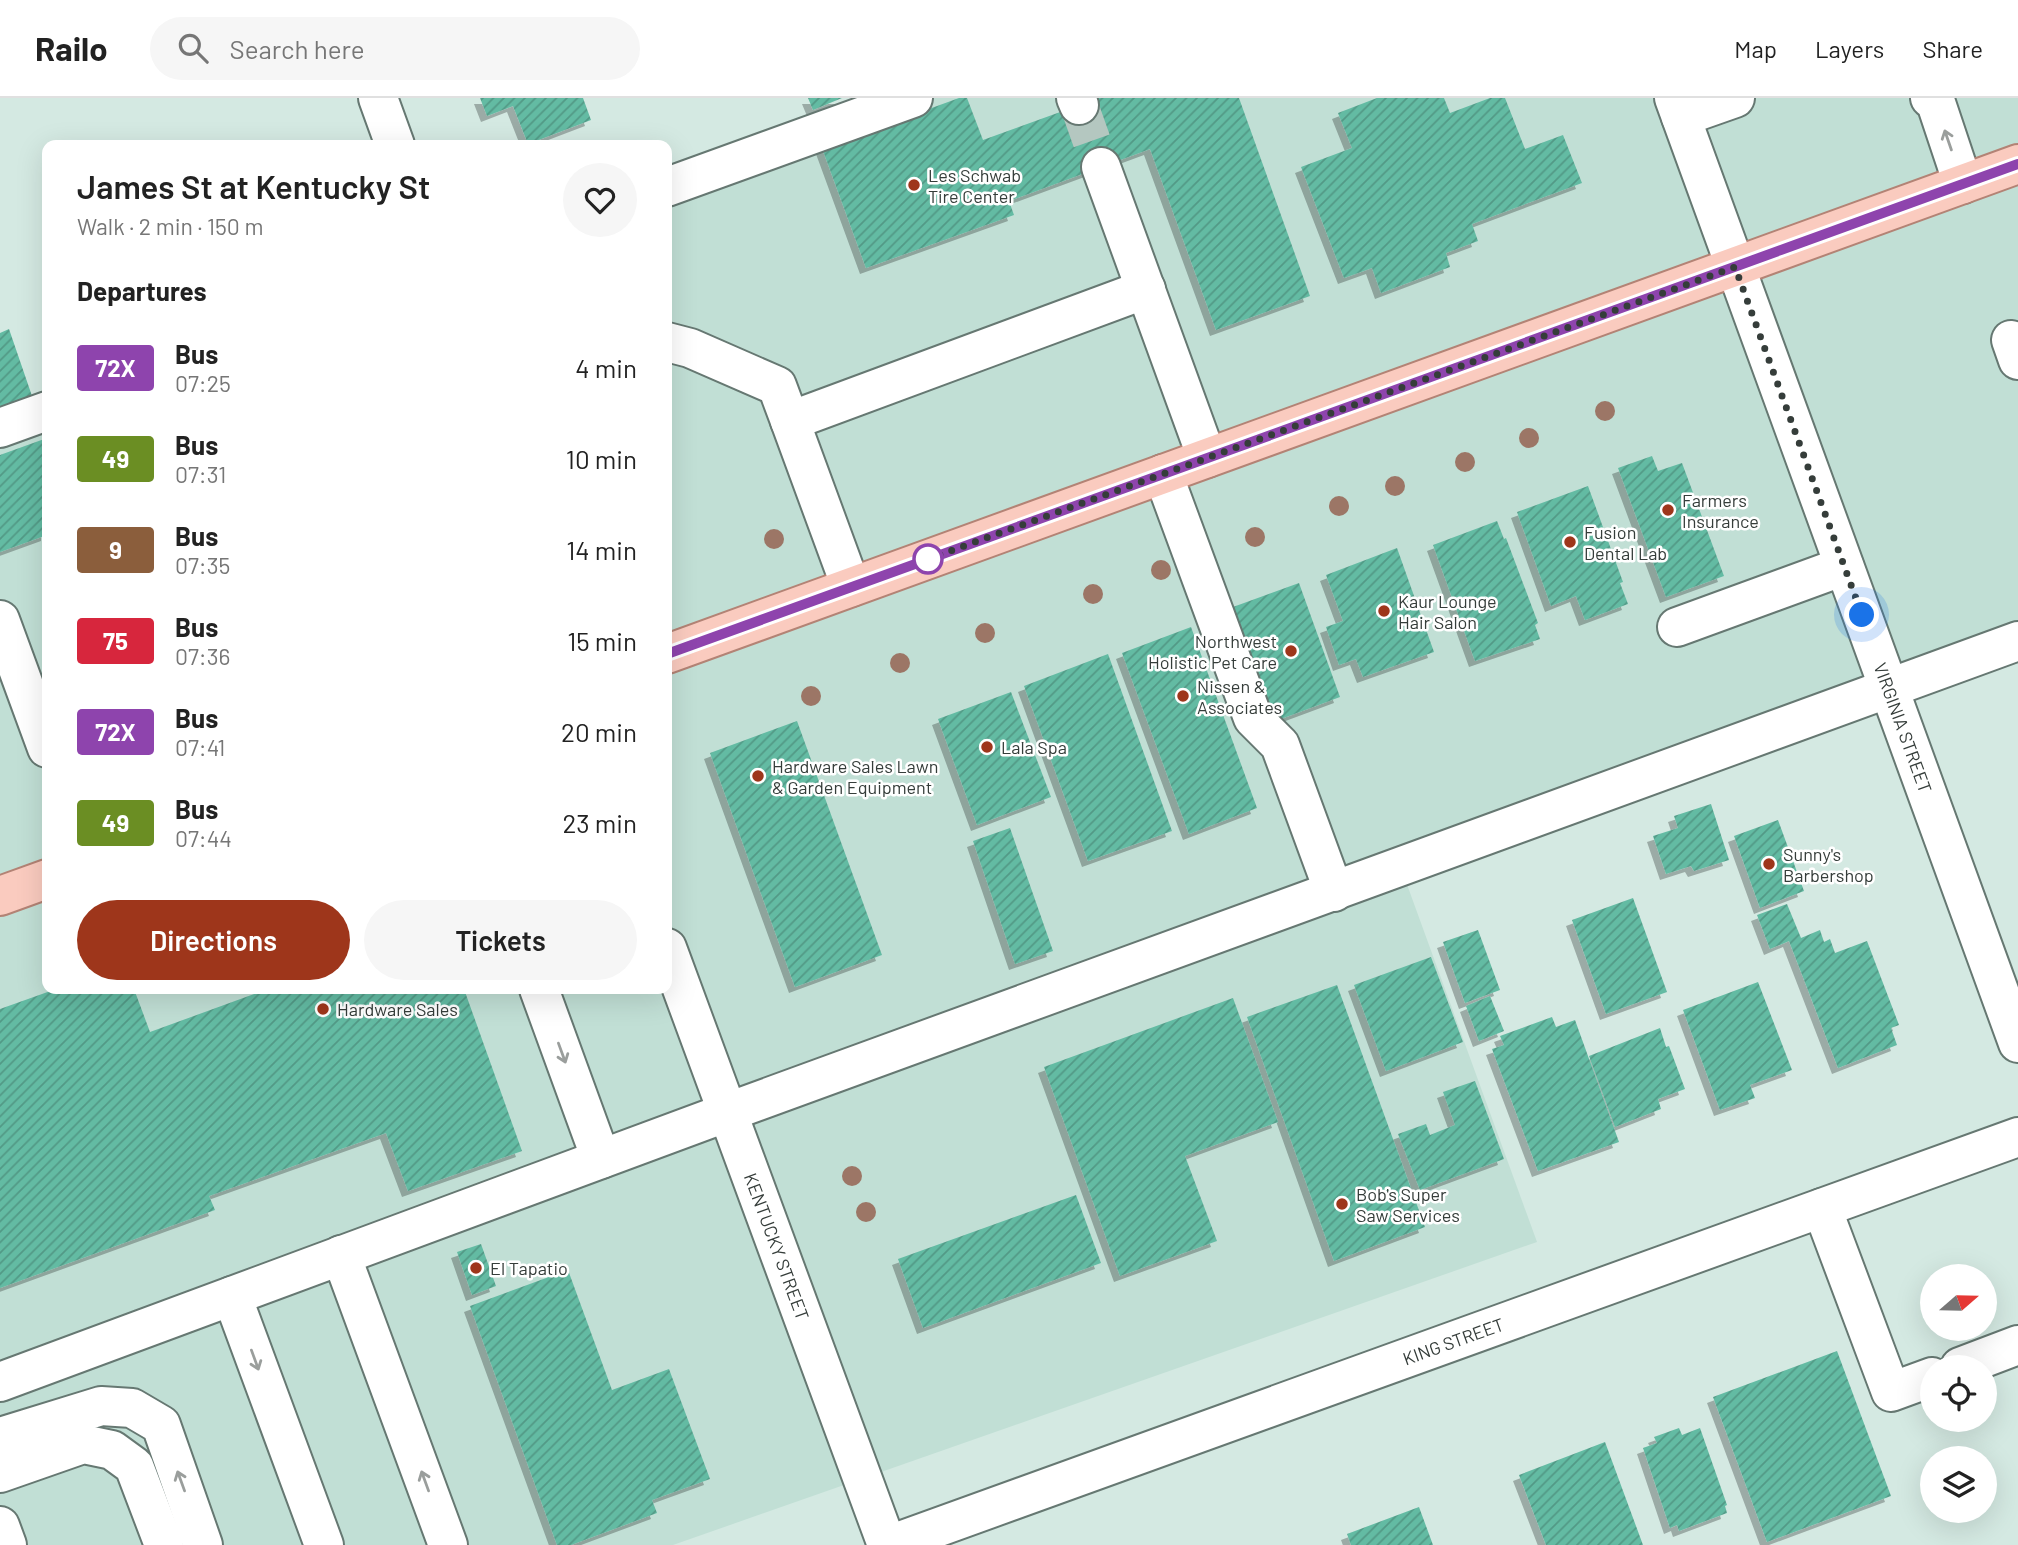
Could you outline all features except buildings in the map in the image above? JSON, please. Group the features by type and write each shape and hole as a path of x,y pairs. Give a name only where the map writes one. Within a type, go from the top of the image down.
{"main road":[{"path":"672,652 2018,164"},
{"path":"0,896 42,880"}],"street":[{"path":"378,98 393,140"},
{"path":"672,185 913,98"},
{"path":"1677,107 1735,98"},
{"path":"1930,98 1936,103 1963,184"},
{"name":"VIRGINIA STREET","path":"1677,107 2018,1043"},
{"path":"1101,167 1207,458"},
{"path":"790,421 1146,289"},
{"path":"672,343 690,348 777,386 850,587"},
{"path":"0,428 42,413"},
{"path":"1163,474 1253,718 1280,745 1334,892"},
{"path":"1677,627 1844,566"},
{"path":"0,620 42,734"},
{"path":"0,1382 728,1112 2018,641"},
{"name":"KENTUCKY STREET","path":"672,961 888,1545"},
{"path":"541,994 601,1159"},
{"name":"KING STREET","path":"888,1545 2018,1137"},
{"path":"1822,1208 1891,1392 1920,1381"},
{"path":"341,1255 448,1545"},
{"path":"232,1296 324,1545"},
{"path":"1992,1355 2018,1345"},
{"path":"0,1437 101,1406 132,1408 161,1425 203,1545"},
{"path":"0,1473 83,1444 112,1450 134,1466 164,1545"},
{"path":"0,1526 7,1545"}],"shaded area":[{"path":"913,98 2018,98 2018,641 1401,868 1537,1242 673,1545 0,1545 0,428 42,413 42,994 672,994 672,185"}],"tunnel":[{"path":"1079,105 1101,167"}],"bus line":[{"name":"72X","path":"672,652 2018,164"}],"place":[{"name":"Les Schwab Tire Center","path":"914,185"},
{"name":"Farmers Insurance","path":"1668,510"},
{"name":"Fusion Dental Lab","path":"1570,542"},
{"name":"Kaur Lounge Hair Salon","path":"1384,611"},
{"name":"Northwest Holistic Pet Care","path":"1291,651"},
{"name":"Nissen & Associates","path":"1183,696"},
{"name":"Lala Spa","path":"987,747"},
{"name":"Hardware Sales Lawn & Garden Equipment","path":"758,776"},
{"name":"Sunny's Barbershop","path":"1769,864"},
{"name":"Hardware Sales","path":"323,1009"},
{"name":"Bob's Super Saw Services","path":"1342,1204"},
{"name":"El Tapatio","path":"476,1268"}],"route":[{"path":"928,559 1735,267 1862,615"}]}
